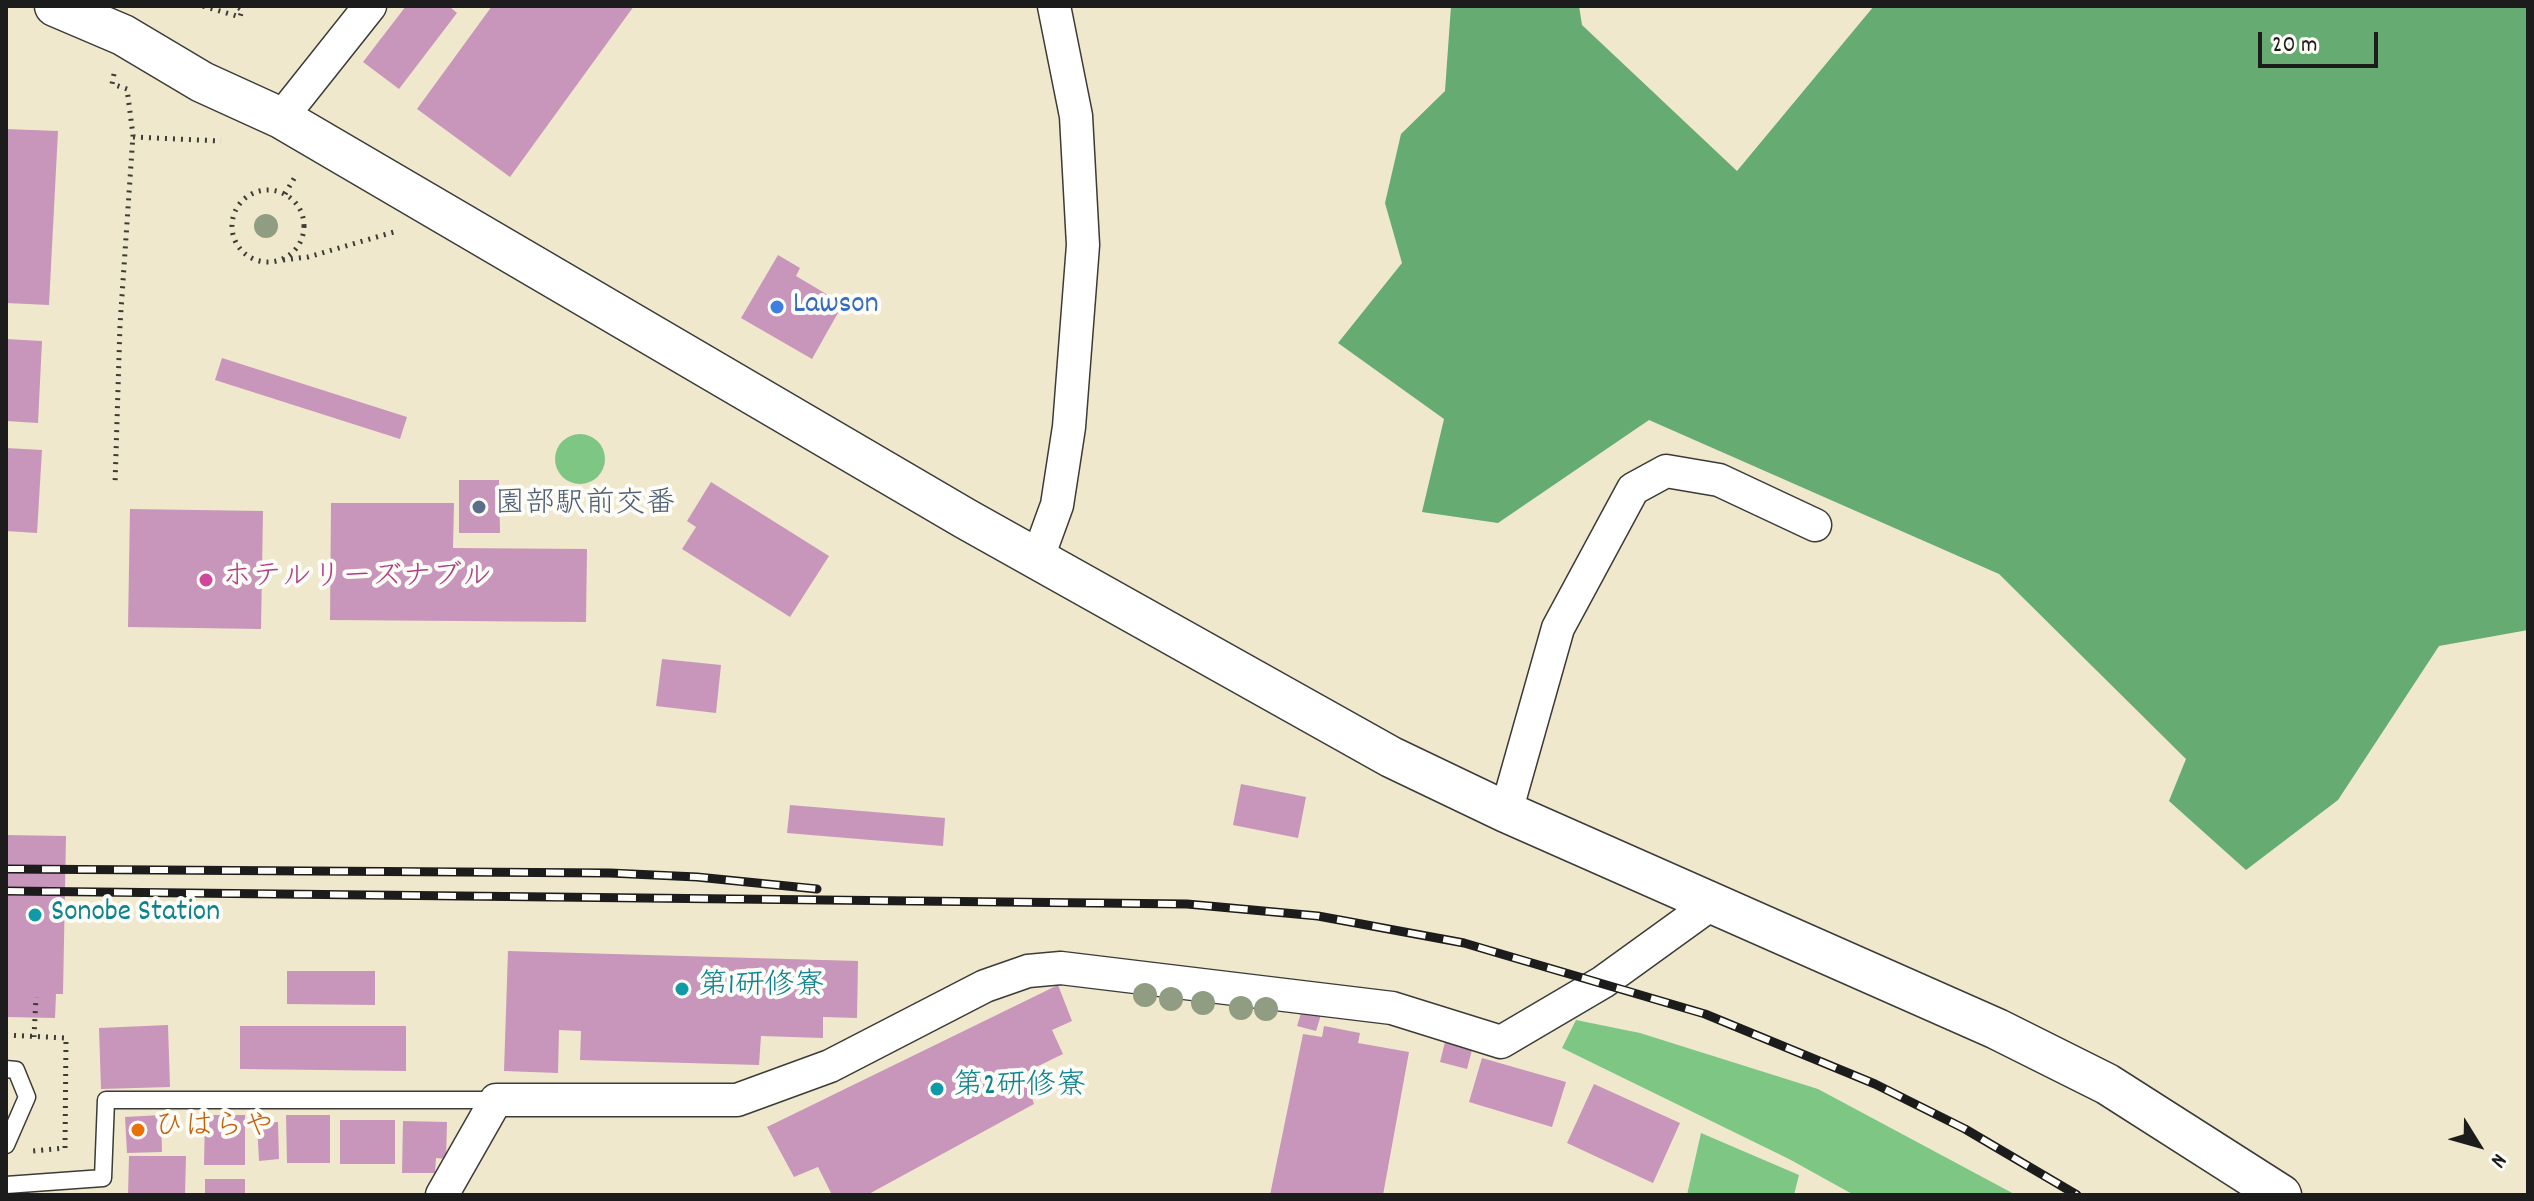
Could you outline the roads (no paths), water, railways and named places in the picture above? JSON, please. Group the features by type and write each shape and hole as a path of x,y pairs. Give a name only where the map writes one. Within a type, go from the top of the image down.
{"street":[{"path":"55,6 123,35 202,82 281,118 1037,560 1378,750 1506,812 1997,1029 2093,1077 2281,1195"},
{"path":"281,118 370,6"},
{"path":"1037,560 1057,505 1069,427 1083,245 1076,116 1054,6"},
{"path":"1506,812 1558,628 1633,489 1666,471 1719,480 1815,525"},
{"path":"442,1195 496,1100 737,1100 830,1066 985,986 1028,971 1061,968 1392,1008 1501,1042 1603,982 1711,904"}],"lane":[{"path":"6,1069 16,1070 27,1097 6,1145"},
{"path":"6,1185 103,1178 106,1100 496,1100"}],"railway":[{"path":"6,869 610,873 697,877 817,889"},
{"path":"6,891 1187,904 1318,916 1464,943 1705,1014 1875,1084 1965,1129 2077,1195"}],"place":[{"name":"Lawson","path":"777,307"},
{"name":"園部駅前交番","path":"479,507"},
{"name":"ホテルリーズナブル","path":"206,580"},
{"name":"Sonobe Station","path":"35,915"},
{"name":"第1研修寮","path":"682,989"},
{"name":"第2研修寮","path":"937,1089"},
{"name":"ひはらや","path":"138,1130"}]}
